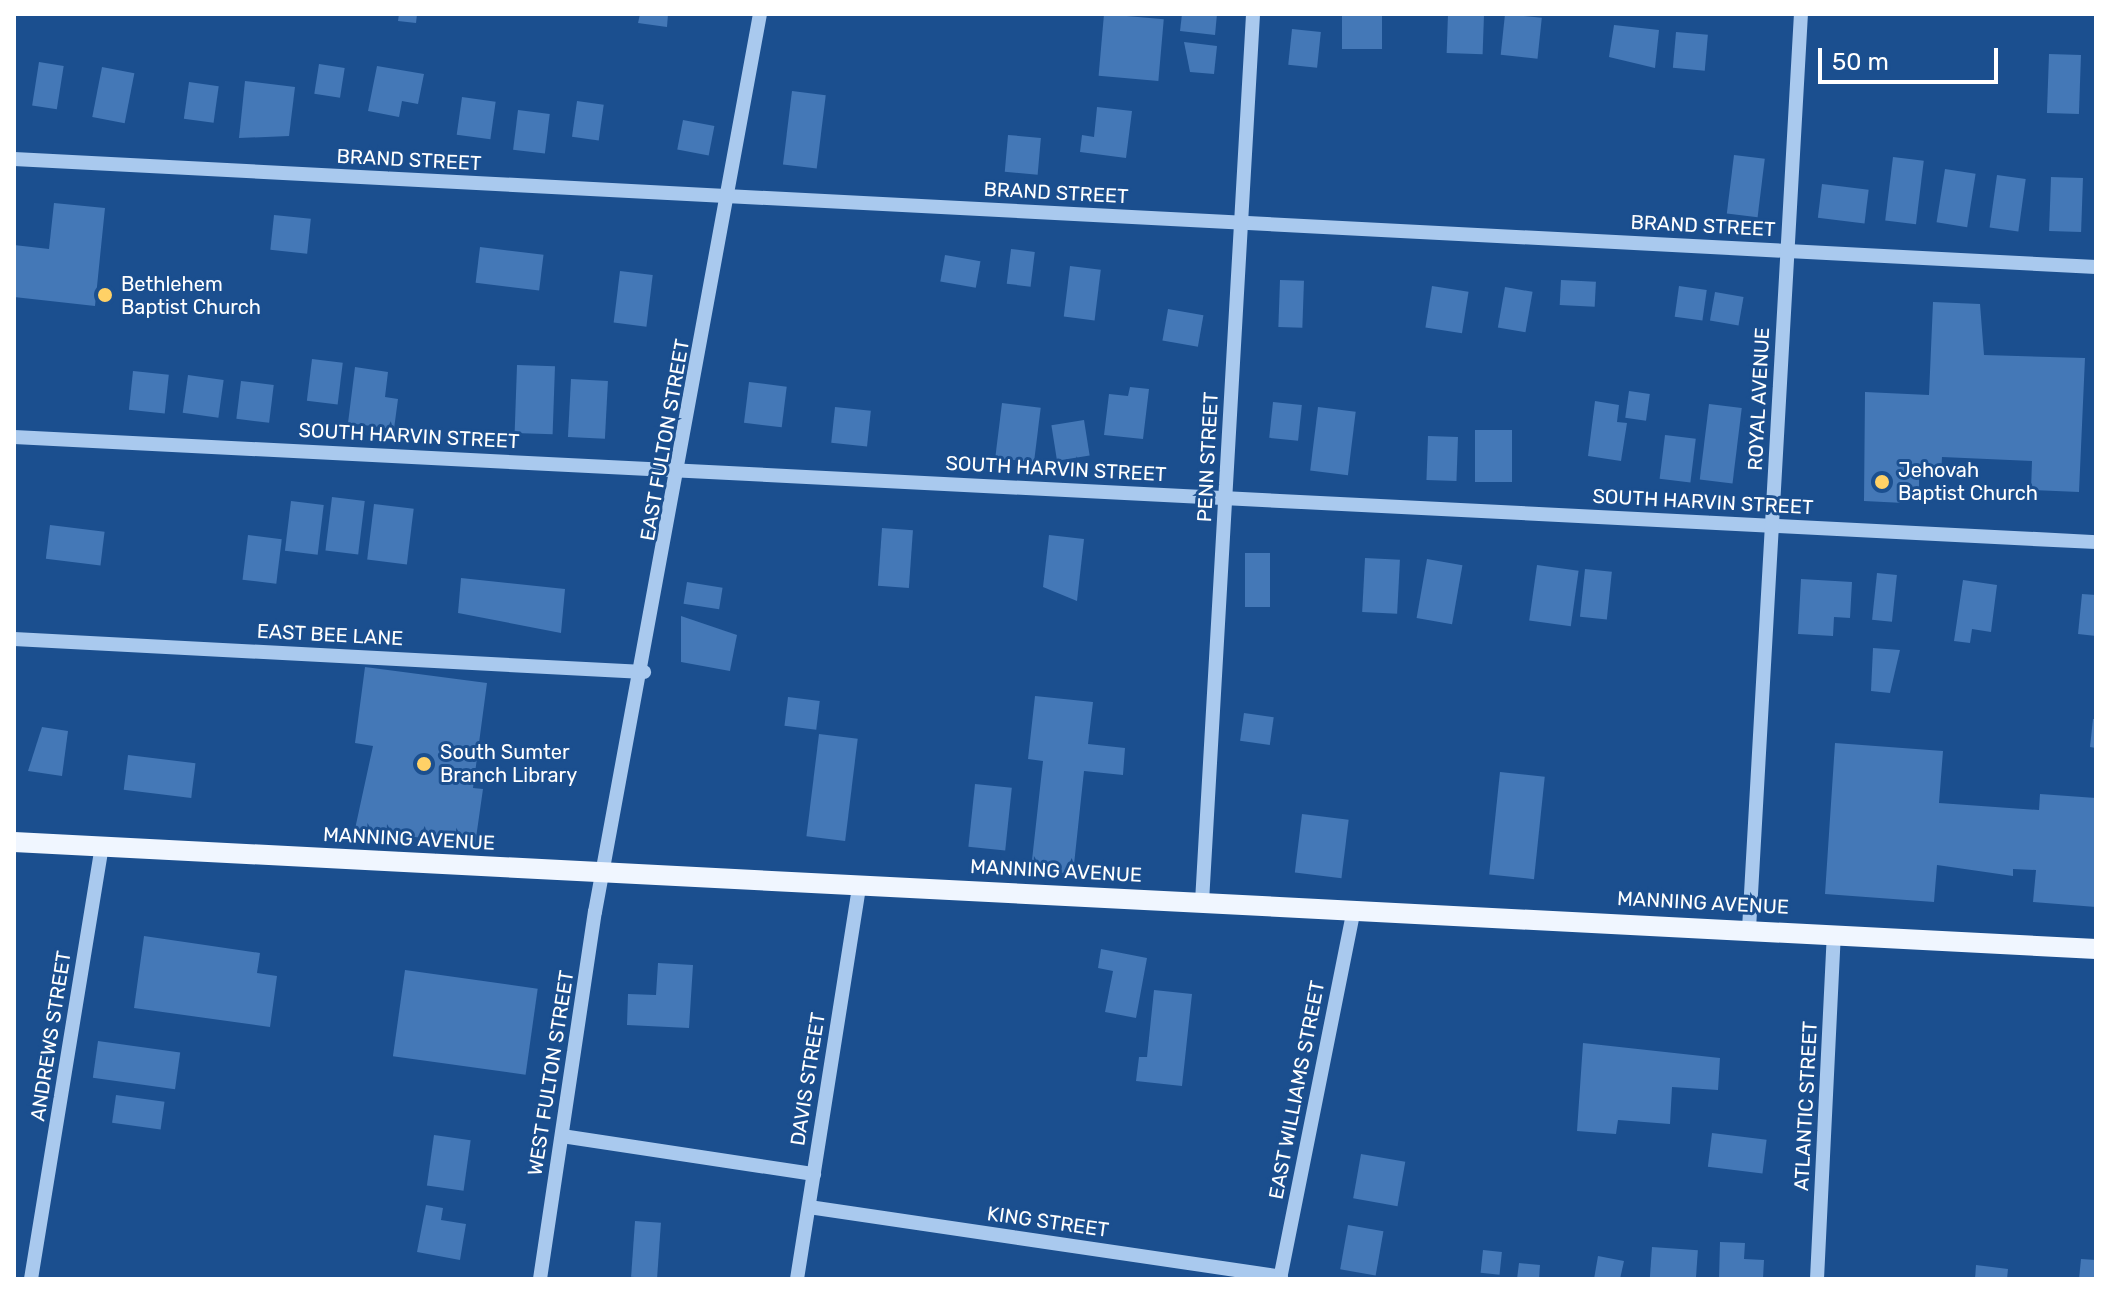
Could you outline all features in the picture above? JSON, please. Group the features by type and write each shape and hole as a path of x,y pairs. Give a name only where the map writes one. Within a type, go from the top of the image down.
{"main road":[{"name":"MANNING AVENUE","path":"14,842 2096,949"}],"street":[{"name":"EAST FULTON STREET","path":"604,873 644,672 760,14"},
{"name":"PENN STREET","path":"1202,902 1253,14"},
{"name":"ROYAL AVENUE","path":"1749,929 1801,14"},
{"name":"BRAND STREET","path":"14,159 2096,267"},
{"name":"SOUTH HARVIN STREET","path":"14,437 2096,542"},
{"name":"EAST BEE LANE","path":"14,639 644,672"},
{"name":"ANDREWS STREET","path":"31,1279 102,847"},
{"name":"WEST FULTON STREET","path":"540,1279 604,873"},
{"name":"DAVIS STREET","path":"797,1279 859,886"},
{"name":"EAST WILLIAMS STREET","path":"1281,1278 1354,910"},
{"name":"ATLANTIC STREET","path":"1817,1279 1834,934"},
{"path":"562,1136 814,1174"},
{"name":"KING STREET","path":"809,1207 1281,1278"}],"building":[{"path":"399,14 417,14 416,23 398,21"},
{"path":"640,14 668,14 667,27 638,23"},
{"path":"1104,14 1164,19 1158,81 1099,76"},
{"path":"1182,14 1217,14 1215,35 1180,31"},
{"path":"1342,14 1382,14 1382,49 1342,49"},
{"path":"1448,14 1484,15 1483,54 1447,53"},
{"path":"1505,14 1542,18 1538,59 1501,55"},
{"path":"1614,25 1659,30 1655,68 1609,57"},
{"path":"1292,29 1321,32 1317,68 1288,65"},
{"path":"1676,32 1708,35 1705,71 1673,68"},
{"path":"1184,42 1217,46 1214,74 1190,72"},
{"path":"2049,54 2081,55 2079,114 2047,113"},
{"path":"39,62 64,66 57,109 32,105"},
{"path":"319,64 345,68 340,98 314,94"},
{"path":"377,66 424,74 418,104 402,101 399,117 368,111"},
{"path":"102,67 134,73 125,123 92,117"},
{"path":"245,81 295,87 289,136 239,138"},
{"path":"189,82 219,86 214,123 184,119"},
{"path":"792,91 826,95 817,169 783,164"},
{"path":"462,97 496,102 490,139 457,135"},
{"path":"577,101 604,105 599,140 572,137"},
{"path":"1097,107 1132,111 1126,158 1080,152 1082,135 1094,137"},
{"path":"518,110 550,114 545,154 513,150"},
{"path":"683,120 714,126 709,156 677,149"},
{"path":"1008,135 1041,138 1038,175 1005,172"},
{"path":"1734,155 1765,159 1758,217 1727,214"},
{"path":"1893,157 1924,161 1916,224 1885,221"},
{"path":"1945,169 1976,174 1967,227 1937,222"},
{"path":"1997,175 2026,179 2018,232 1990,227"},
{"path":"2051,177 2083,178 2081,232 2049,231"},
{"path":"1822,184 1869,190 1865,223 1818,218"},
{"path":"54,203 105,208 95,306 14,297 14,245 49,249"},
{"path":"274,215 311,219 307,254 270,250"},
{"path":"480,247 544,255 539,291 476,283"},
{"path":"1011,249 1035,252 1031,287 1007,284"},
{"path":"945,255 980,261 976,288 940,282"},
{"path":"1070,266 1101,270 1095,320 1064,317"},
{"path":"620,271 653,275 646,327 614,323"},
{"path":"1280,280 1304,281 1302,328 1278,327"},
{"path":"1561,280 1596,282 1595,307 1560,305"},
{"path":"1432,286 1469,292 1462,333 1425,327"},
{"path":"1679,286 1707,290 1702,321 1675,317"},
{"path":"1505,287 1533,292 1525,332 1498,327"},
{"path":"1715,292 1744,297 1739,326 1710,321"},
{"path":"1933,302 1980,304 1984,355 2085,358 2079,492 2031,490 2032,461 1942,457 1941,474 1919,473 1919,494 1904,493 1904,503 1864,501 1865,392 1929,395"},
{"path":"1168,309 1203,315 1198,347 1162,341"},
{"path":"312,359 343,363 338,404 307,401"},
{"path":"517,365 555,366 553,434 515,433"},
{"path":"355,367 388,372 385,397 398,399 394,429 348,423"},
{"path":"133,371 169,375 165,414 129,410"},
{"path":"188,375 224,380 218,418 183,413"},
{"path":"571,379 608,381 605,439 568,437"},
{"path":"241,381 274,385 269,423 236,419"},
{"path":"749,382 787,387 782,427 744,423"},
{"path":"1130,387 1149,389 1143,439 1104,435 1109,394 1128,396"},
{"path":"1629,391 1650,394 1646,421 1625,418"},
{"path":"1595,401 1619,405 1617,422 1627,423 1621,461 1588,456"},
{"path":"1273,402 1302,405 1298,441 1269,438"},
{"path":"1002,403 1041,408 1034,462 995,458"},
{"path":"1709,404 1742,408 1732,483 1700,479"},
{"path":"835,407 871,411 867,447 831,443"},
{"path":"1318,407 1356,412 1348,475 1310,471"},
{"path":"1084,420 1090,456 1057,461 1051,425"},
{"path":"1475,430 1512,430 1512,482 1475,482"},
{"path":"1665,435 1696,439 1690,482 1660,479"},
{"path":"1428,436 1458,437 1456,481 1426,480"},
{"path":"332,497 365,501 358,555 325,551"},
{"path":"291,501 324,505 318,555 285,551"},
{"path":"374,504 414,509 407,564 367,560"},
{"path":"50,525 105,532 100,565 46,559"},
{"path":"882,528 913,530 909,588 878,586"},
{"path":"248,535 282,539 276,584 243,580"},
{"path":"1049,535 1084,539 1077,601 1043,587"},
{"path":"1245,553 1270,553 1270,607 1245,607"},
{"path":"1365,558 1400,560 1397,614 1362,612"},
{"path":"1427,559 1462,565 1452,624 1417,618"},
{"path":"1537,565 1579,571 1571,626 1529,620"},
{"path":"1585,569 1612,572 1607,620 1580,617"},
{"path":"1877,573 1897,575 1892,622 1872,620"},
{"path":"461,578 565,589 561,633 458,613"},
{"path":"1801,579 1852,582 1850,618 1834,617 1833,636 1798,634"},
{"path":"1963,580 1997,585 1991,632 1972,629 1970,643 1954,641"},
{"path":"687,582 723,588 719,609 684,604"},
{"path":"2082,594 2096,595 2096,636 2078,634"},
{"path":"681,616 737,635 730,671 681,662"},
{"path":"1873,648 1900,650 1890,693 1871,691"},
{"name":"South Sumter Branch Library","path":"365,667 487,683 473,788 483,789 475,845 355,829 373,746 355,743"},
{"path":"1035,696 1093,702 1088,744 1125,748 1123,775 1084,771 1073,874 1031,869 1043,761 1028,759"},
{"path":"788,697 820,701 816,730 784,726"},
{"path":"1244,713 1274,717 1270,745 1240,741"},
{"path":"2093,719 2096,719 2096,748 2090,747"},
{"path":"42,727 68,731 62,776 28,771"},
{"path":"819,734 858,739 845,841 806,836"},
{"path":"1835,743 1943,751 1939,803 2039,810 2040,794 2096,798 2096,907 2033,902 2036,870 2013,869 2013,876 1937,865 1934,902 1825,894"},
{"path":"128,755 195,763 191,798 124,790"},
{"path":"1500,772 1545,777 1534,879 1489,874"},
{"path":"975,784 1012,788 1005,851 968,847"},
{"path":"1302,814 1349,820 1341,878 1295,873"},
{"path":"144,936 260,953 257,973 277,976 270,1027 134,1008"},
{"path":"1101,949 1147,958 1136,1018 1105,1012 1113,971 1098,968"},
{"path":"658,963 693,965 689,1028 627,1025 628,994 656,995"},
{"path":"405,970 538,989 526,1075 393,1056"},
{"path":"1154,990 1192,994 1182,1086 1136,1081 1139,1057 1147,1057"},
{"path":"98,1041 180,1053 175,1089 93,1078"},
{"path":"1583,1043 1720,1058 1718,1090 1672,1087 1670,1124 1618,1120 1616,1134 1577,1131"},
{"path":"116,1095 165,1102 161,1130 112,1123"},
{"path":"1712,1133 1767,1140 1762,1173 1708,1167"},
{"path":"434,1135 471,1140 464,1191 427,1186"},
{"path":"1361,1154 1405,1162 1398,1206 1353,1198"},
{"path":"426,1205 443,1208 441,1220 466,1224 460,1260 417,1252"},
{"path":"635,1221 661,1223 657,1279 631,1277"},
{"path":"1348,1225 1383,1231 1376,1276 1340,1269"},
{"path":"1720,1242 1745,1243 1744,1259 1764,1260 1763,1279 1719,1279"},
{"path":"1652,1247 1698,1250 1696,1279 1650,1279"},
{"path":"1483,1250 1502,1252 1499,1275 1481,1273"},
{"path":"1598,1256 1624,1261 1620,1279 1594,1279"},
{"path":"2081,1259 2096,1260 2096,1279 2079,1279"},
{"path":"1519,1263 1540,1265 1539,1279 1517,1279"},
{"path":"1976,1265 2008,1269 2007,1279 1975,1279"}],"place":[{"name":"Bethlehem Baptist Church","path":"105,295"},
{"name":"Jehovah Baptist Church","path":"1882,482"},
{"name":"South Sumter Branch Library","path":"424,764"}]}
